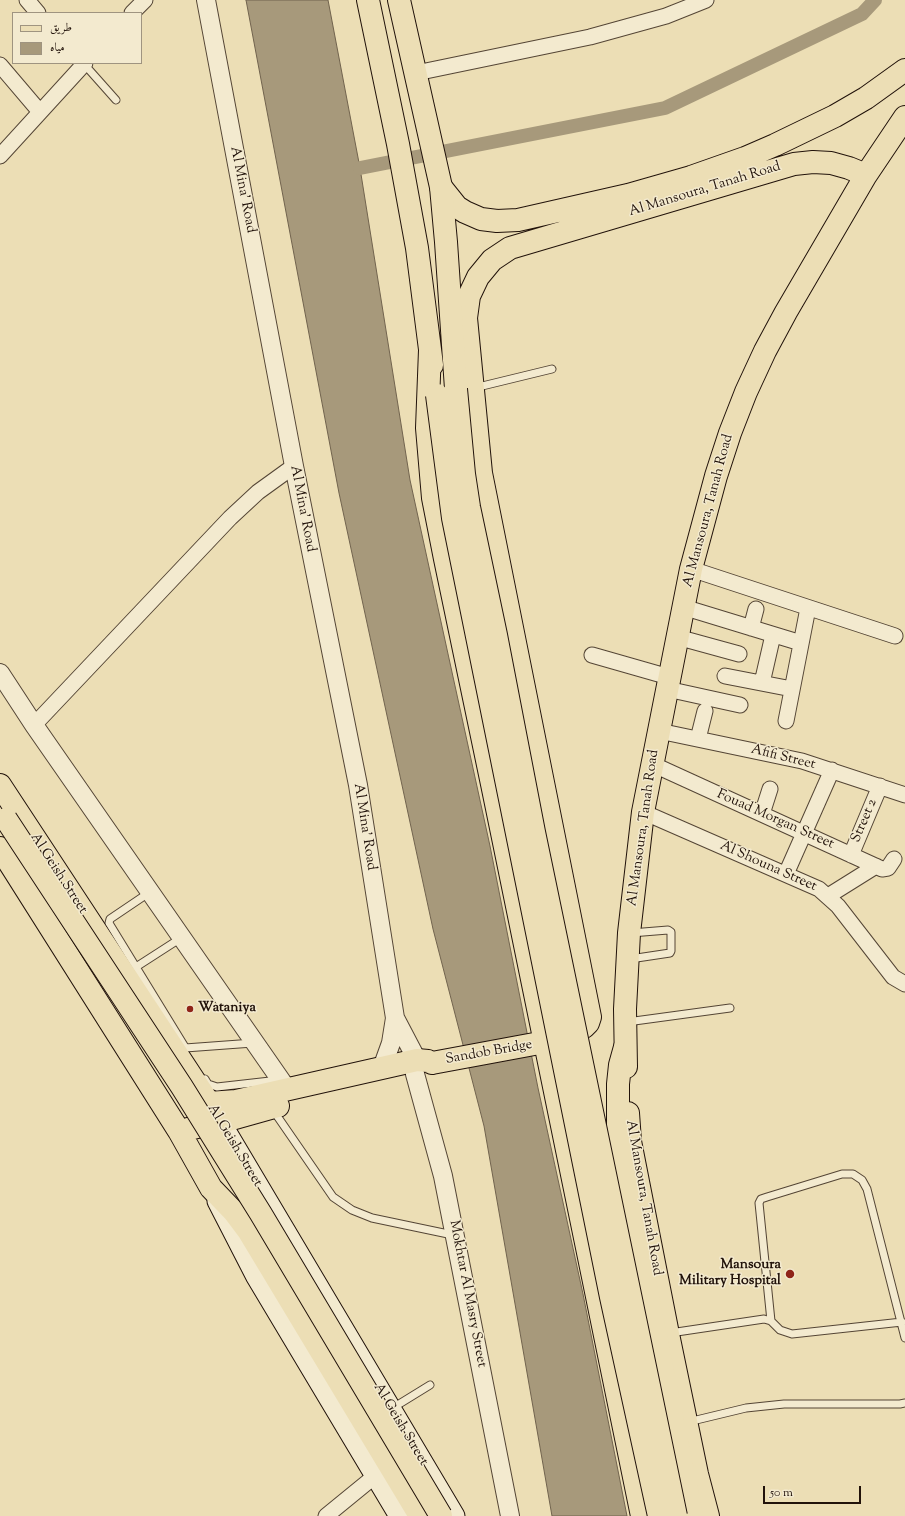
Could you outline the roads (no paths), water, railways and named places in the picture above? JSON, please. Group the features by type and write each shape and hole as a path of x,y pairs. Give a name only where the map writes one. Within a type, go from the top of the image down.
{"main road":[{"path":"368,0 398,144 417,248 430,350 427,428 433,498 539,1044 642,1516"},
{"path":"399,0 439,184 446,242 455,391 470,514 496,635 534,832 676,1516"},
{"path":"439,184 457,207 481,219 497,221 518,220 628,195 694,185 745,158 835,116 866,98 905,70"},
{"name":"Al Mansoura, Tanah Road","path":"708,1516 686,1422 630,1141 625,1047 627,960 643,812 691,569 716,476 730,433 746,392 765,351 786,312 866,175 905,117"},
{"name":"Al Mansoura, Tanah Road","path":"539,1044 573,1033 584,1027 588,1023 590,1012 486,500 478,445 455,391 469,296 478,277 492,260 510,248 694,185 794,164 813,162 831,163 866,175"},
{"path":"430,350 455,391 453,518 611,1297 659,1516"},
{"name":"Al Geish Street","path":"0,785 221,1122 454,1516"},
{"path":"3,814 177,1080 249,1195 441,1516"},
{"path":"0,848 179,1131 256,1274 400,1516"},
{"path":"539,1044 562,1050 569,1060 670,1516"},
{"name":"Sandob Bridge","path":"429,1064 539,1044"},
{"path":"625,1047 620,1065 618,1084 618,1144 620,1162 692,1516"},
{"path":"267,1104 284,1084 382,1068 429,1064"},
{"path":"179,1131 221,1122 267,1104 429,1064"},
{"path":"209,1103 236,1101 267,1104"},
{"path":"211,1188 234,1212 249,1232 420,1516"}],"street":[{"path":"27,0 37,12"},
{"path":"133,12 145,0"},
{"name":"Al Mina' Road","path":"206,0 294,466 358,785 395,1018 390,1043 382,1068"},
{"path":"416,73 590,37 666,16 706,0"},
{"path":"0,156 83,64"},
{"path":"0,65 40,112"},
{"path":"34,724 230,518 258,492 294,466"},
{"path":"691,569 895,636"},
{"path":"684,607 801,643"},
{"path":"786,721 808,608"},
{"path":"751,628 756,609"},
{"path":"762,683 773,635"},
{"path":"677,637 739,654"},
{"path":"592,655 668,683 740,705"},
{"path":"0,673 284,1084"},
{"path":"725,676 792,689"},
{"path":"698,739 705,711"},
{"name":"Afifi Street","path":"659,730 787,757 832,770 905,795"},
{"name":"Fouad Morgan Street","path":"652,764 876,866"},
{"path":"786,874 832,770"},
{"name":"Street 2","path":"851,855 880,786"},
{"path":"762,814 770,789"},
{"name":"Al Shouna Street","path":"643,812 819,889 838,906 893,977 905,984"},
{"path":"828,896 876,866 885,869 890,866 894,859"},
{"name":"Al Mina' Road","path":"395,1018 429,1064"},
{"name":"Mokhtar Al Masry Street","path":"429,1064 444,1176 510,1516"},
{"path":"326,1516 375,1476"}],"lane":[{"path":"85,64 116,100"},
{"path":"455,391 552,369"},
{"path":"151,892 113,917 109,923 187,1051 255,1043"},
{"path":"627,960 670,954 671,951 671,932 668,930 629,933"},
{"path":"136,967 182,938"},
{"path":"625,1022 730,1008"},
{"path":"202,1074 208,1084 217,1087 284,1084"},
{"path":"267,1104 333,1197 352,1210 372,1218 456,1236"},
{"path":"771,1321 759,1203 761,1199 842,1174 853,1174 862,1180 867,1189 905,1338"},
{"path":"668,1334 764,1320 771,1321 780,1330 792,1334 902,1322"},
{"path":"390,1409 430,1385"},
{"path":"686,1422 746,1408 784,1404 905,1403"}],"water":[{"path":"246,0 328,0 360,168 410,480 490,846 538,1088 583,1294 627,1516 552,1516 484,1126 433,929 339,493"}],"waterway":[{"path":"360,168 665,108 862,14 875,0"}],"place":[{"name":"Wataniya","path":"190,1009"},
{"name":"Mansoura Military Hospital","path":"790,1274"}]}
